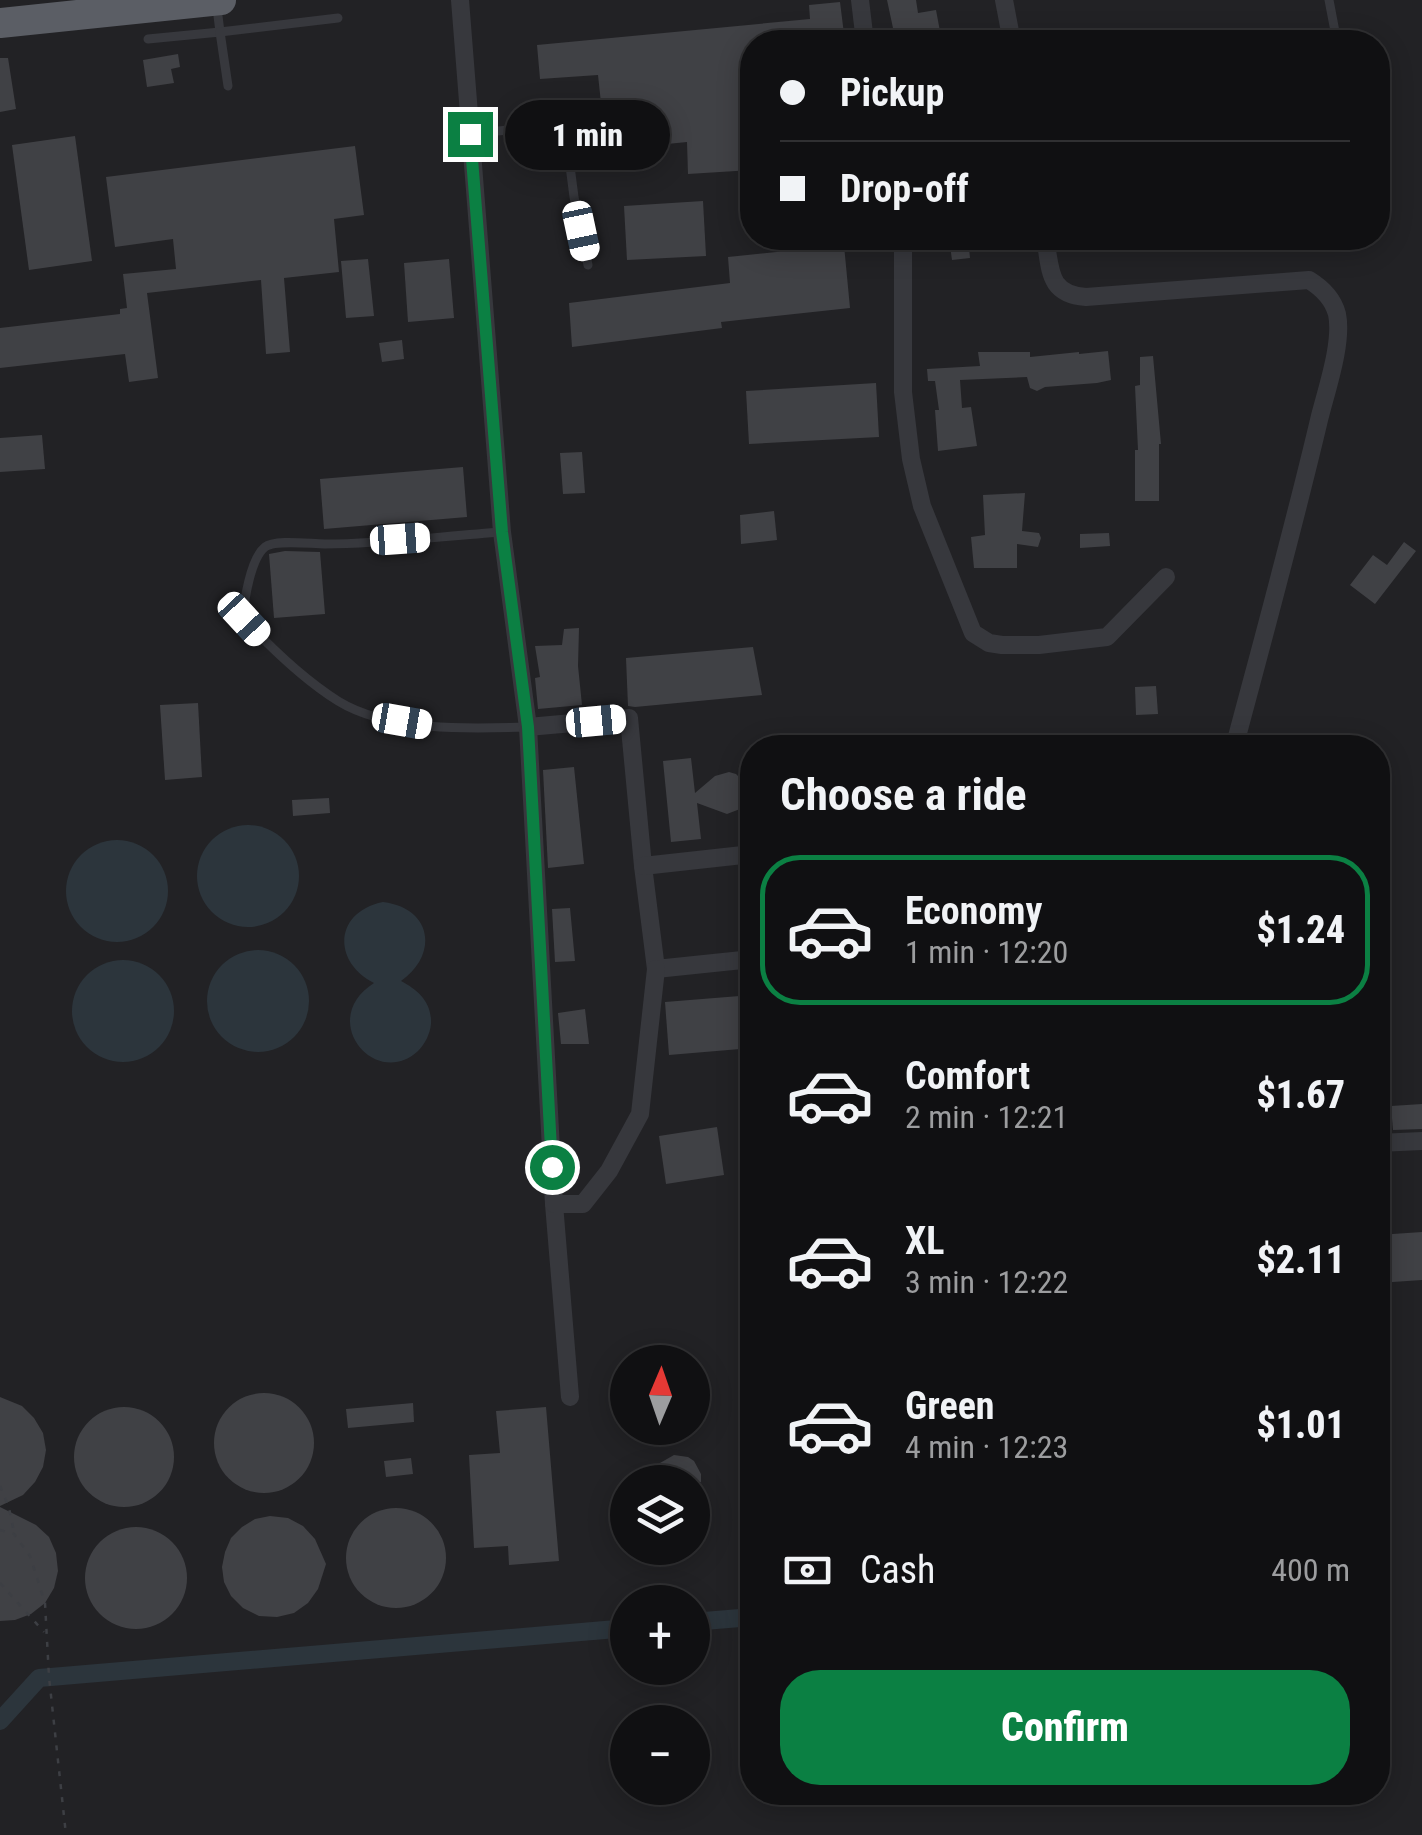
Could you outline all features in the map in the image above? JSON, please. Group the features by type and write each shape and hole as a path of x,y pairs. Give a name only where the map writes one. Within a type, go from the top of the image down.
{"highway":[{"path":"0,23 219,0"}],"street":[{"path":"460,0 502,532 528,727 554,1204 570,1396"},
{"path":"860,0 864,30"},
{"path":"1004,0 1010,30"},
{"path":"903,250 903,392 911,459 922,506 973,633 1002,646 1107,636 1166,577"},
{"path":"1047,250 1052,280 1073,296 1309,280 1324,289 1337,312 1336,347 1237,735"},
{"path":"528,727 630,718 656,969 640,1114 610,1171 583,1204 554,1204"},
{"path":"643,866 740,855"},
{"path":"656,969 740,960"},
{"path":"1390,1143 1422,1141"}],"lane":[{"path":"219,0 228,86"},
{"path":"1329,0 1335,30"},
{"path":"148,39 338,18"},
{"path":"470,134 526,128 567,143 588,265"},
{"path":"502,532 332,544 272,543 260,550 251,574 243,605 244,619 273,650 309,679 340,702 373,716 457,729 528,727"}],"path":[{"path":"0,1486 14,1534 30,1556 44,1600 66,1835"},
{"path":"0,1530 14,1534"},
{"path":"0,1583 45,1633"}],"shaded area":[{"path":"0,0 1422,0 1422,1835 0,1835"},
{"path":"248,825 267,829 284,840 295,857 299,876 295,895 284,912 267,923 248,927 229,923 212,912 201,895 197,876 201,857 212,840 229,829"},
{"path":"117,840 136,844 153,855 164,872 168,891 164,910 153,927 136,938 117,942 98,938 81,927 70,910 66,891 70,872 81,855 98,844"},
{"path":"383,902 412,913 425,934 421,958 401,981 423,998 431,1024 418,1051 402,1061 385,1062 370,1056 358,1046 351,1031 350,1015 358,998 374,983 351,963 344,938 355,916"},
{"path":"258,950 277,954 294,965 305,982 309,1001 305,1020 294,1037 277,1048 258,1052 239,1048 222,1037 211,1020 207,1001 211,982 222,965 239,954"},
{"path":"123,960 142,964 159,975 170,992 174,1011 170,1030 159,1047 142,1058 123,1062 104,1058 87,1047 76,1030 72,1011 76,992 87,975 104,964"}],"building":[{"path":"887,0 916,0 918,13 936,10 940,30 893,30"},
{"path":"840,2 844,30 740,30 740,171 688,174 687,142 627,148 629,167 612,169 610,149 606,150 598,75 540,79 537,45 810,19 809,5"},
{"path":"178,54 180,67 171,69 174,83 147,87 143,60"},
{"path":"0,58 8,58 16,109 0,112"},
{"path":"75,136 92,261 29,270 12,145"},
{"path":"355,146 364,215 334,219 339,272 284,278 290,352 266,354 261,280 147,293 158,378 129,382 125,354 0,368 0,328 120,314 120,309 127,308 123,274 176,269 173,239 115,247 106,177"},
{"path":"703,201 706,256 627,260 624,206"},
{"path":"844,250 850,308 721,322 722,328 572,347 569,303 730,283 728,257"},
{"path":"951,250 969,250 970,258 952,260"},
{"path":"368,259 374,316 346,318 341,261"},
{"path":"449,259 454,318 408,322 404,263"},
{"path":"402,340 404,359 382,362 379,343"},
{"path":"1108,351 1111,380 1097,383 1037,391 1030,388 1027,377 960,380 962,408 971,407 977,446 938,451 935,410 939,410 935,381 928,381 927,369 980,366 978,352 1030,352 1030,357"},
{"path":"1153,356 1161,444 1159,501 1135,501 1135,386 1140,385 1140,357"},
{"path":"876,383 879,437 749,444 746,391"},
{"path":"42,435 45,469 0,472 0,438"},
{"path":"582,452 585,493 563,494 560,453"},
{"path":"463,467 467,517 324,529 320,479"},
{"path":"1025,493 1022,531 1039,533 1038,547 1017,544 1017,568 974,568 971,537 985,535 983,495"},
{"path":"774,511 777,540 741,544 740,515"},
{"path":"1109,533 1110,546 1080,548 1080,534"},
{"path":"1404,542 1416,551 1375,604 1350,585 1373,555 1387,565"},
{"path":"320,552 325,614 274,618 269,554"},
{"path":"579,628 582,705 538,709 535,678 540,677 535,646 562,645 564,629"},
{"path":"753,647 762,695 628,706 626,658"},
{"path":"1156,686 1158,714 1136,715 1135,687"},
{"path":"198,703 202,777 165,780 160,705"},
{"path":"691,758 695,793 715,776 736,774 740,778 740,809 727,814 697,803 701,839 671,842 663,761"},
{"path":"574,767 584,864 548,868 543,770"},
{"path":"329,798 330,813 293,816 292,800"},
{"path":"570,908 575,961 555,962 552,909"},
{"path":"740,996 740,1049 669,1055 665,1002"},
{"path":"585,1009 589,1044 561,1044 558,1013"},
{"path":"1422,1104 1422,1129 1393,1130 1391,1106"},
{"path":"717,1127 724,1175 666,1184 659,1136"},
{"path":"1422,1232 1422,1280 1390,1282 1390,1234"},
{"path":"264,1393 283,1397 299,1408 310,1424 314,1443 310,1462 299,1478 283,1489 264,1493 245,1489 229,1478 218,1462 214,1443 218,1424 229,1408 245,1397"},
{"path":"0,1397 22,1406 34,1418 43,1433 46,1450 35,1482 23,1495 0,1506"},
{"path":"413,1403 414,1422 348,1428 346,1409"},
{"path":"124,1407 152,1415 166,1429 174,1457 166,1485 152,1499 124,1507 96,1499 82,1485 74,1457 82,1429 96,1415"},
{"path":"546,1407 559,1561 509,1565 508,1546 474,1548 469,1455 500,1453 496,1411"},
{"path":"674,1455 688,1457 696,1465 659,1465"},
{"path":"411,1458 413,1474 386,1477 384,1461"},
{"path":"0,1507 36,1525 49,1537 58,1571 45,1603 31,1614 0,1621"},
{"path":"396,1508 424,1516 438,1530 446,1558 438,1586 424,1600 396,1608 368,1600 354,1586 346,1558 354,1530 368,1516"},
{"path":"288,1518 303,1526 315,1539 326,1564 318,1589 308,1603 294,1613 277,1617 259,1616 243,1608 231,1596 222,1567 231,1538 255,1519"},
{"path":"136,1527 156,1531 172,1542 183,1558 187,1578 183,1598 172,1614 156,1625 136,1629 116,1625 100,1614 89,1598 85,1578 89,1558 100,1542 116,1531"}],"waterway":[{"path":"710,1620 740,1618"},
{"path":"0,1721 39,1678 610,1630"}],"route":[{"path":"470,134 502,532 528,727 552,1167"}]}
